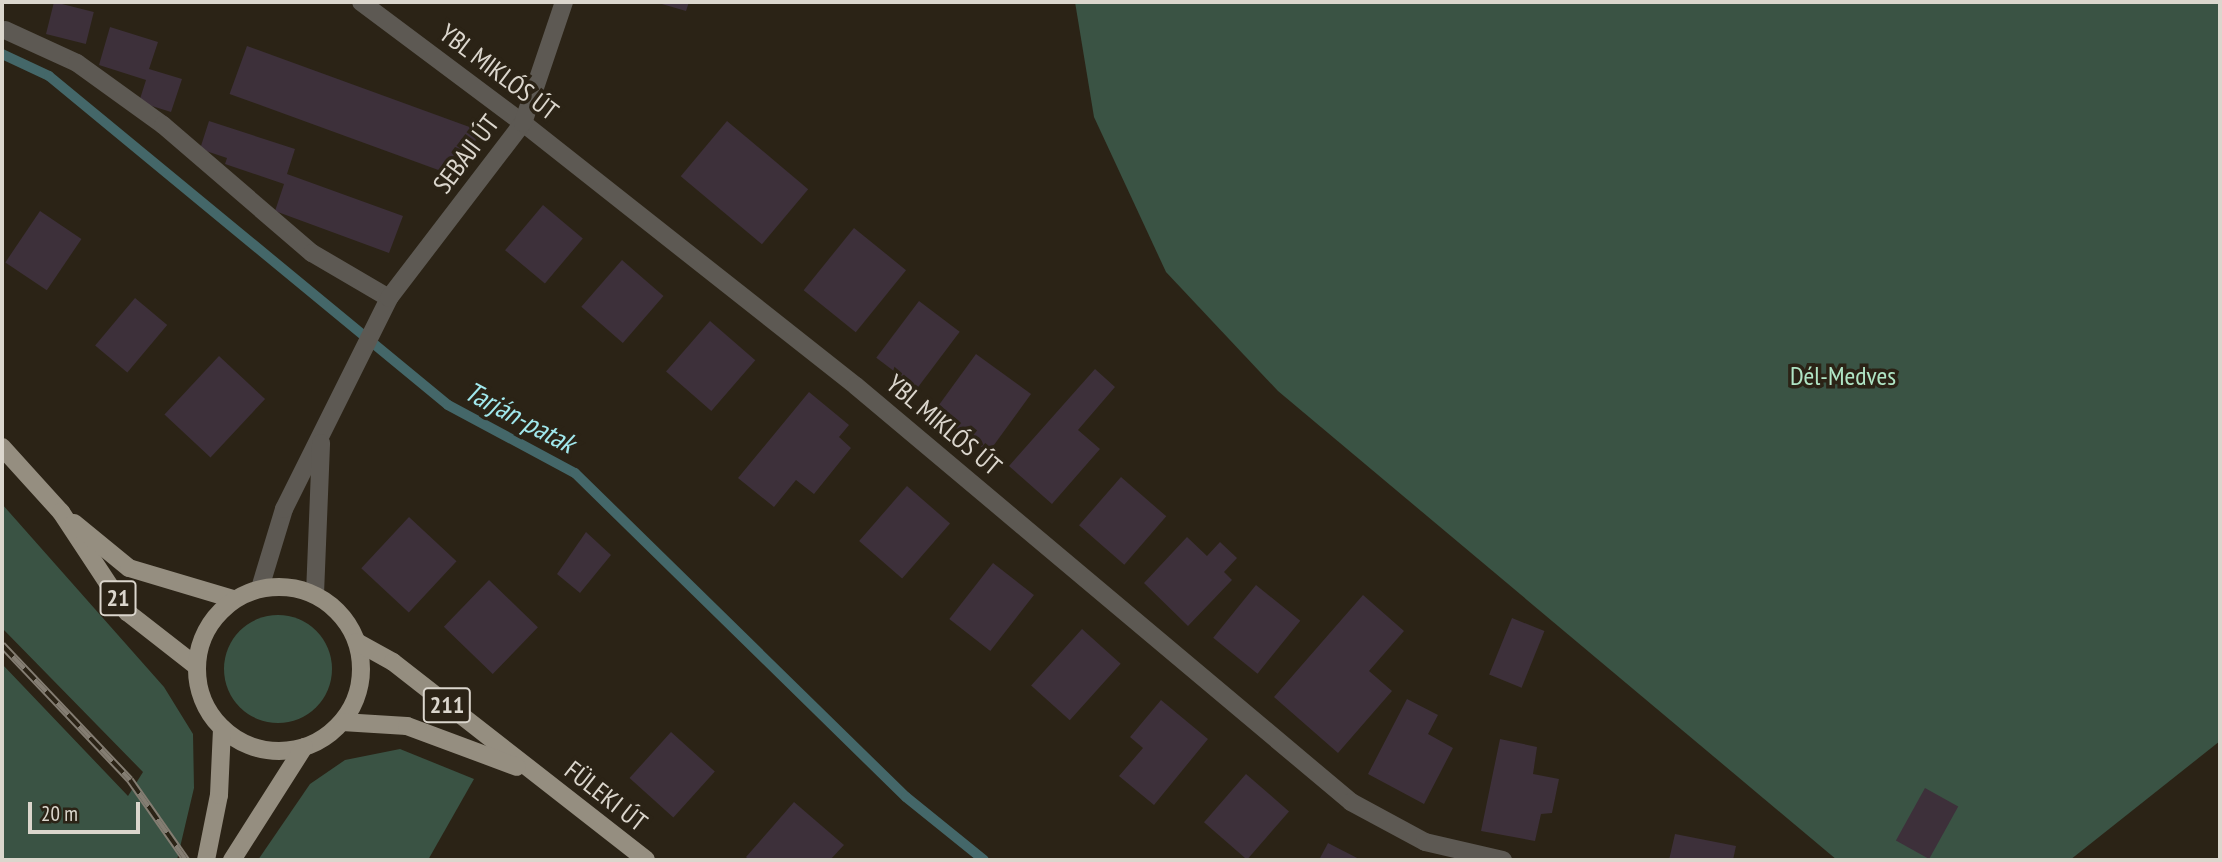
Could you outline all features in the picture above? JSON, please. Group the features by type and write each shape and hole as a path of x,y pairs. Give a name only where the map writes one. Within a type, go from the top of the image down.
{"main road":[{"name":"21","path":"2,447 61,512 129,568 233,600"},
{"name":"21","path":"61,512 127,612 196,666"},
{"path":"232,860 304,747 342,722 356,697 361,670 357,642 341,613 315,594 288,586 260,588 233,600 207,628 196,666 203,700 222,728 236,739 269,751 304,747"},
{"name":"FÜLEKI ÚT","path":"357,642 393,662 646,860"},
{"name":"FÜLEKI ÚT","path":"342,722 407,726 533,773"},
{"path":"206,860 219,795 222,728"}],"street":[{"name":"YBL MIKLÓS ÚT","path":"362,2 523,123 856,386 1351,802 1424,842 1503,860"},
{"name":"SEBAJI ÚT","path":"260,588 284,509 389,298 523,123 564,2"},
{"path":"5,30 77,63 163,125 312,253 389,298"},
{"path":"315,594 322,436"}],"green space":[{"name":"Dél-Medves","path":"1075,2 2220,2 2220,741 2070,860 1837,860 1278,391 1166,272 1094,117"},
{"path":"2,504 164,687 193,734 194,788 177,860 2,860 2,664 128,796 143,772 2,628"},
{"path":"278,615 299,620 316,631 327,648 332,669 327,690 316,707 299,718 278,723 257,718 240,707 229,690 224,669 229,648 240,631 257,620"},
{"path":"400,749 474,779 428,860 258,860 310,784 345,760"}],"building":[{"path":"54,2 94,12 86,44 46,34"},
{"path":"655,2 689,2 686,11"},
{"path":"110,27 158,42 149,69 182,79 171,112 139,102 146,80 99,65"},
{"path":"247,46 479,130 462,178 230,94"},
{"path":"209,121 295,149 287,174 403,216 389,253 275,211 284,184 225,164 227,158 200,149"},
{"path":"727,121 808,189 762,244 681,176"},
{"path":"543,205 583,238 545,284 505,250"},
{"path":"40,211 81,239 47,290 5,262"},
{"path":"854,228 906,270 856,332 804,290"},
{"path":"622,260 664,296 623,343 581,307"},
{"path":"135,298 167,325 127,372 95,345"},
{"path":"919,301 960,332 917,388 876,358"},
{"path":"710,321 755,360 711,411 666,372"},
{"path":"976,354 1031,394 989,452 934,412"},
{"path":"219,356 265,399 211,457 164,415"},
{"path":"1095,369 1115,387 1078,430 1100,449 1052,504 1009,466"},
{"path":"809,392 849,425 839,437 851,448 814,494 796,480 774,507 738,478"},
{"path":"1121,477 1166,516 1124,565 1079,525"},
{"path":"907,486 950,523 902,578 859,541"},
{"path":"409,517 457,561 409,613 361,568"},
{"path":"586,532 611,555 580,593 557,574"},
{"path":"1187,537 1207,556 1220,542 1237,558 1224,572 1232,580 1188,626 1144,583"},
{"path":"993,563 1034,595 990,651 949,619"},
{"path":"489,580 538,627 493,674 444,627"},
{"path":"1256,585 1300,621 1258,674 1213,638"},
{"path":"1363,595 1404,631 1369,671 1392,691 1338,753 1274,697"},
{"path":"1512,618 1544,631 1522,688 1489,675"},
{"path":"1082,629 1121,664 1070,720 1031,685"},
{"path":"1407,699 1438,715 1428,734 1453,748 1424,804 1368,774"},
{"path":"1161,700 1208,739 1154,805 1119,776 1143,748 1130,737"},
{"path":"671,732 715,771 673,818 630,778"},
{"path":"1500,739 1537,747 1533,774 1559,779 1552,813 1541,814 1535,841 1481,831"},
{"path":"1246,774 1289,811 1247,860 1204,822"},
{"path":"1925,788 1958,806 1929,859 1896,840"},
{"path":"794,802 844,845 830,860 749,860 746,857"},
{"path":"1675,834 1736,846 1733,860 1669,860"},
{"path":"1328,843 1361,860 1319,860"}],"waterway":[{"name":"Tarján-patak","path":"2,54 49,76 448,405 575,473 906,797 984,860"}],"railway":[{"path":"2,645 130,780 186,860"}]}
